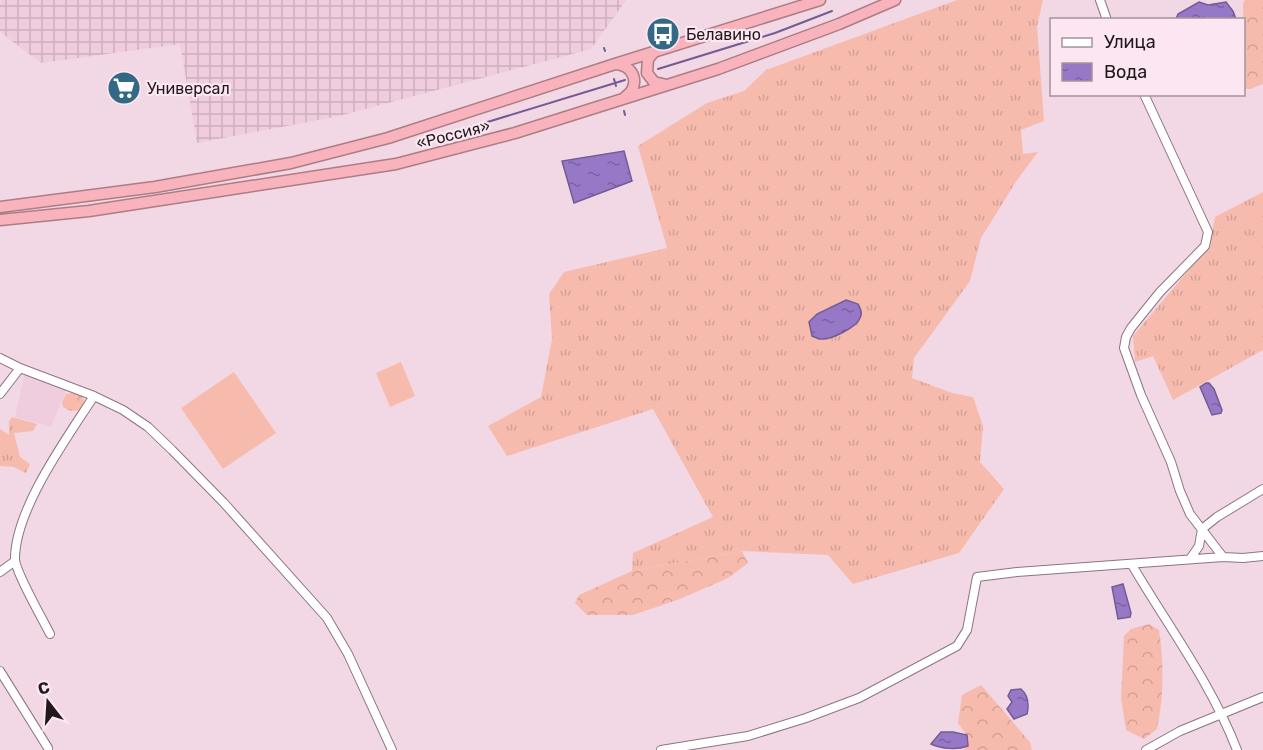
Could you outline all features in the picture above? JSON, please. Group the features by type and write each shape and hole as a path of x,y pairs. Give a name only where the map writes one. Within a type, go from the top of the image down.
{"highway":[{"name":"«Россия»","path":"0,207 155,187 291,163 387,138 820,0"},
{"name":"«Россия»","path":"0,220 89,211 396,164 515,133 670,84 790,42 895,0"},
{"path":"656,51 647,62 647,73 657,83 670,84"},
{"path":"615,64 628,68 634,80 631,92 622,99"},
{"path":"0,202 135,185 155,187"}],"street":[{"path":"1100,0 1106,18"},
{"path":"1145,96 1208,232 1204,246 1160,292 1131,328 1124,348 1190,514 1223,557"},
{"path":"0,358 94,396 134,417 155,433 224,503 327,618 345,646 392,750"},
{"path":"0,394 20,368"},
{"path":"50,633 15,561 25,513 52,461 94,396"},
{"path":"1190,559 1199,546 1202,528 1263,489"},
{"path":"662,750 748,736 807,718 859,698 957,646 967,630 977,577 1190,559 1263,556"},
{"path":"0,572 15,561"},
{"path":"1132,565 1161,615 1194,662 1222,713 1237,750"},
{"path":"0,671 48,748"},
{"path":"1146,750 1180,731 1263,697"}],"shaded area":[{"path":"2,0 626,0 591,49 339,116 197,143 180,44 41,63 0,32 0,3"},
{"path":"25,373 66,390 51,427 15,417"}],"green space":[{"path":"957,0 1043,0 1037,26 1044,121 1021,130 1023,154 1038,152 1017,180 981,238 970,281 914,358 912,378 952,393 973,397 983,426 980,462 1004,489 959,553 853,584 828,555 742,551 632,571 633,553 713,517 653,409 507,456 488,426 541,397 552,339 549,294 564,272 667,248 638,146 707,103 744,91 766,70"},
{"path":"1245,0 1263,0 1263,84 1250,89 1245,89 1243,3"},
{"path":"1263,192 1263,350 1173,400 1153,356 1135,362 1133,336 1209,246 1215,217"},
{"path":"401,362 415,396 390,407 376,373"},
{"path":"234,372 276,433 223,469 181,408"},
{"path":"66,394 82,395 85,404 81,410 71,411 63,407 62,402"},
{"path":"12,417 37,424 33,431 14,433 20,457 30,464 26,473 14,467 0,466 0,429 9,435 9,421"},
{"path":"742,551 748,563 728,578 680,599 633,615 587,615 575,603 579,595 632,571"},
{"path":"1149,624 1159,630 1162,654 1162,692 1157,729 1144,739 1126,730 1121,698 1124,636 1131,629"},
{"path":"981,685 1030,742 1032,750 963,750 968,746 967,736 958,723 962,695"}],"water":[{"path":"1199,2 1208,5 1226,2 1236,18 1176,18 1178,14"},
{"path":"624,151 632,181 574,203 562,161"},
{"path":"846,300 858,304 861,314 858,322 849,329 825,339 812,336 809,322 817,314"},
{"path":"1206,383 1214,389 1221,413 1212,415 1200,387"},
{"path":"1123,584 1131,613 1130,617 1118,619 1112,587"},
{"path":"1021,689 1027,700 1027,714 1014,719 1007,709 1012,702 1008,696 1011,690"},
{"path":"941,732 967,735 968,746 950,748 931,744"}],"waterway":[{"path":"658,69 775,33 832,11"},
{"path":"614,79 616,86"},
{"path":"445,135 625,80"},
{"path":"624,111 625,115"}],"place":[{"name":"Белавино","path":"663,34"},
{"name":"Универсал","path":"124,88"}]}
